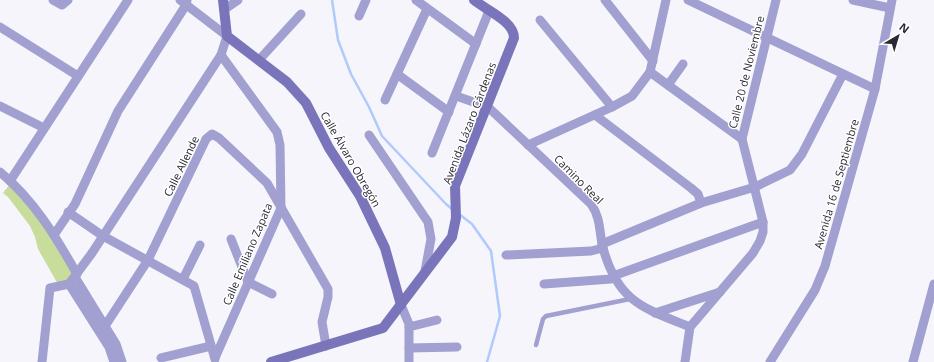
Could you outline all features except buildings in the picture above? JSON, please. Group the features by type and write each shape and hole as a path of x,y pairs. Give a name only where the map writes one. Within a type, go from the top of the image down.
{"street":[{"path":"52,0 62,5 68,0"},
{"path":"10,181 128,0"},
{"path":"42,362 50,288 73,278 103,236 221,55 227,36 224,5 238,0"},
{"path":"359,16 366,0"},
{"path":"416,0 476,44"},
{"path":"605,0 653,61"},
{"path":"528,145 612,107 632,96 650,72 666,0"},
{"path":"688,0 876,89"},
{"name":"Calle 20 de Noviembre","path":"690,327 721,291 760,241 763,232 763,222 742,139 776,0"},
{"path":"853,0 891,4"},
{"name":"Avenida Lázaro Cárdenas","path":"271,362 379,331 386,325 452,236 456,218 455,186 488,107 514,38 514,31 510,25 489,11 479,1"},
{"path":"54,235 68,212 75,204 118,111 184,2 227,36"},
{"name":"Avenida 16 de Septiembre","path":"770,362 815,290 825,266 876,89 891,4"},
{"path":"385,100 427,9"},
{"path":"432,153 489,11"},
{"path":"259,60 301,14"},
{"path":"540,20 612,107"},
{"path":"0,27 78,76"},
{"name":"Calle Álvaro Obregón","path":"227,36 287,82 306,103 329,148 360,196 385,248 408,327 409,362"},
{"name":"Calle Emiliano Zapata","path":"215,360 281,208 280,145 277,132 221,55"},
{"path":"668,85 683,64"},
{"path":"650,72 742,139"},
{"path":"397,74 449,112"},
{"path":"506,254 591,250 701,203 755,187 790,170 802,154 843,74"},
{"name":"Camino Real","path":"456,96 488,107 591,204 597,213 603,246 613,276 630,299 655,313 690,327"},
{"path":"0,106 44,128"},
{"path":"595,115 691,188 698,194 701,203"},
{"name":"Calle Allende","path":"105,326 148,260 206,139 212,134 219,138 262,176 328,289 328,297 322,322 326,346"},
{"path":"369,134 428,222 431,239 425,271"},
{"path":"0,172 42,216 54,235 73,278 122,362"},
{"path":"68,212 103,236 194,286 215,360"},
{"path":"544,284 610,279 613,276 763,222"},
{"path":"231,239 248,282 272,294"},
{"path":"183,279 200,245"},
{"path":"73,278 105,326 114,350 114,362"},
{"path":"914,362 934,284"},
{"path":"655,313 721,291"},
{"path":"408,327 438,320"},
{"path":"686,362 690,327"},
{"path":"161,358 212,346"},
{"path":"409,348 457,347"},
{"path":"106,362 114,350"}],"lane":[{"path":"536,345 543,319 546,316 630,299"}],"green space":[{"path":"10,184 41,217 76,275 59,286 38,249 30,226 8,197 3,193"}],"waterway":[{"path":"332,0 338,40 351,74 369,107 382,136 453,210"},
{"path":"459,214 472,224 491,251 500,316 487,362"}]}
